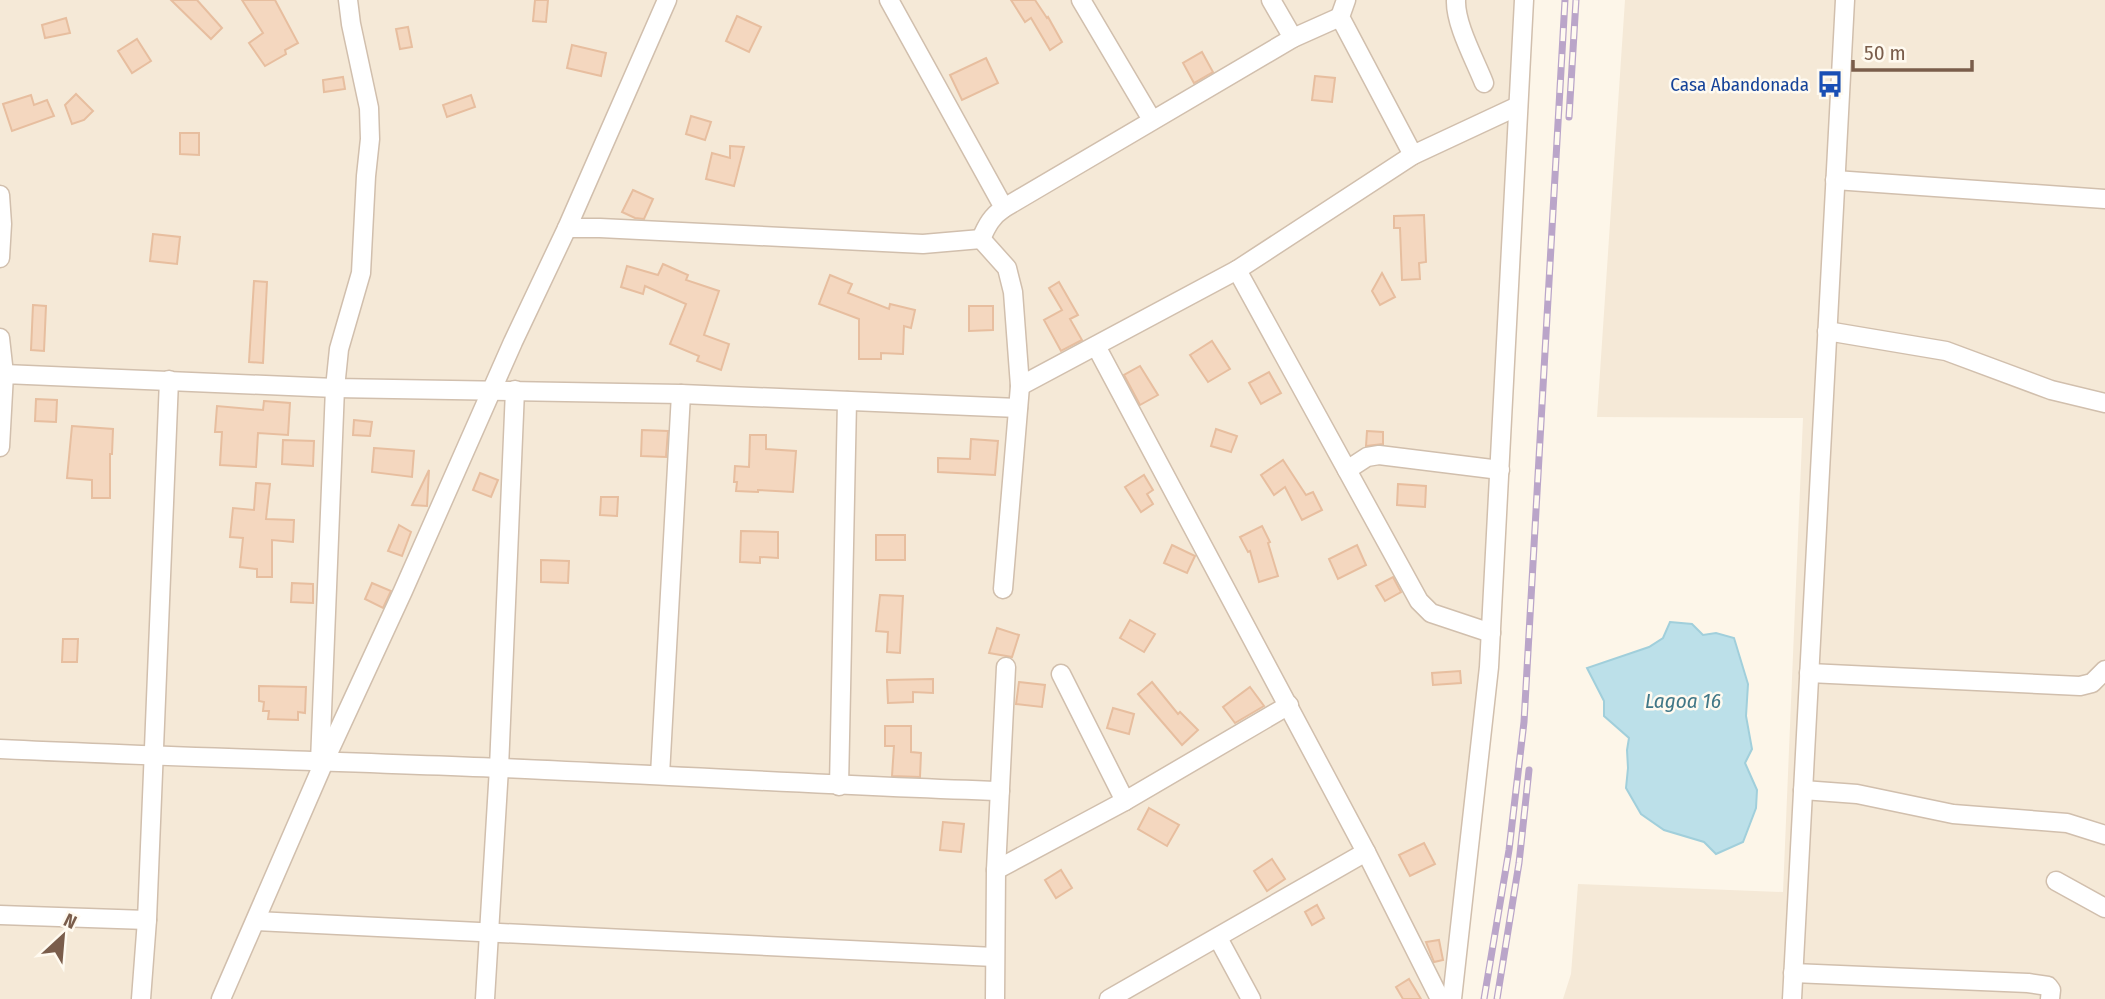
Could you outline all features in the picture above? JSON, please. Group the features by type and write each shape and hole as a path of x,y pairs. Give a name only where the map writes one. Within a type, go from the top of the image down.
{"street":[{"path":"322,762 335,388 339,349 361,273 370,139 369,108 348,0"},
{"path":"889,0 1004,208"},
{"path":"1080,0 1152,120"},
{"path":"1271,0 1293,38"},
{"path":"1456,0 1461,26 1484,83"},
{"path":"1440,998 1474,808 1491,633 1524,0"},
{"path":"1792,999 1845,0"},
{"path":"221,999 322,762 403,592 513,342 567,228 662,3"},
{"path":"981,239 988,222 1004,208 1343,8 1413,155"},
{"path":"1020,386 1237,270 1413,155 1518,106"},
{"path":"1835,180 2105,198"},
{"path":"0,195 0,258"},
{"path":"578,203 597,228"},
{"path":"567,228 923,244 981,239"},
{"path":"981,239 1007,268 1013,292 1020,386 1003,589"},
{"path":"1237,270 1419,601 1431,614 1491,633"},
{"path":"1827,331 1946,351 2050,390 2105,403"},
{"path":"0,338 4,374 0,447"},
{"path":"1096,346 1289,705 1440,998"},
{"path":"4,374 335,388 681,394 1018,408"},
{"path":"141,999 147,920 169,380"},
{"path":"485,999 499,768 516,390"},
{"path":"660,775 681,394"},
{"path":"839,786 847,401"},
{"path":"1347,470 1367,457 1379,455 1500,470"},
{"path":"995,999 996,870 1006,667"},
{"path":"1809,673 2080,686 2092,682 2105,670"},
{"path":"1061,674 1125,802"},
{"path":"996,870 1125,802 1289,705"},
{"path":"0,749 1000,791"},
{"path":"1803,790 1857,794 1953,814 2067,823 2105,835"},
{"path":"1109,999 1366,852"},
{"path":"2056,881 2105,908"},
{"path":"0,915 147,920"},
{"path":"256,922 994,957"},
{"path":"1218,938 1251,999"},
{"path":"1793,973 2028,983 2048,986 2051,990 2050,999"}],"shaded area":[{"path":"0,0 1528,0 1460,999 0,999"},
{"path":"1625,0 2105,0 2105,999 1563,999 1571,974 1578,884 1783,892 1803,418 1597,417"}],"water":[{"name":"Lagoa 16","path":"1670,622 1692,624 1703,635 1716,633 1734,638 1748,684 1746,716 1752,749 1745,763 1757,790 1756,808 1743,842 1716,854 1704,842 1664,830 1641,814 1626,788 1629,738 1604,716 1604,701 1587,668 1649,647 1663,638"}],"building":[{"path":"171,0 197,0 222,28 211,39"},
{"path":"242,0 275,0 298,43 285,50 286,54 265,66 249,43 263,33"},
{"path":"535,0 548,0 546,22 533,21"},
{"path":"1011,0 1035,0 1062,42 1050,50 1031,18 1025,22"},
{"path":"737,16 761,27 749,52 726,41"},
{"path":"66,18 70,33 45,38 42,25"},
{"path":"408,27 412,47 400,49 396,29"},
{"path":"137,39 151,61 132,73 118,51"},
{"path":"572,45 606,53 601,76 567,68"},
{"path":"1202,52 1213,72 1194,83 1183,63"},
{"path":"986,58 998,83 962,100 950,75"},
{"path":"1315,76 1335,78 1332,102 1312,100"},
{"path":"343,77 345,89 324,92 323,80"},
{"path":"76,94 93,111 84,120 72,124 65,105"},
{"path":"31,95 34,105 47,100 54,116 12,131 3,104"},
{"path":"471,95 475,107 447,117 443,105"},
{"path":"691,116 711,122 705,140 686,134"},
{"path":"180,133 199,133 199,155 180,154"},
{"path":"730,146 744,147 734,186 706,179 712,153 730,158"},
{"path":"633,190 653,199 644,219 622,212"},
{"path":"1424,215 1426,262 1419,263 1420,279 1402,280 1400,228 1394,228 1394,216"},
{"path":"153,234 180,237 177,264 150,261"},
{"path":"663,264 688,275 686,280 719,291 704,335 729,344 721,370 697,361 699,356 670,344 686,304 645,286 643,294 621,287 627,266 658,275"},
{"path":"1382,273 1395,297 1380,305 1372,291"},
{"path":"830,275 852,284 848,293 889,309 890,304 915,310 911,328 904,326 903,354 881,353 881,359 859,359 859,319 819,304"},
{"path":"254,281 267,282 263,363 249,362"},
{"path":"1059,282 1078,315 1070,319 1082,340 1061,351 1044,320 1062,310 1049,288"},
{"path":"33,305 46,306 44,351 31,350"},
{"path":"969,306 993,306 993,330 969,331"},
{"path":"1212,341 1230,369 1208,382 1190,355"},
{"path":"1140,366 1158,395 1140,405 1124,375"},
{"path":"1269,372 1281,393 1261,404 1249,383"},
{"path":"36,399 57,400 56,422 35,421"},
{"path":"264,401 290,403 288,435 258,433 256,467 220,465 222,432 215,432 217,406 263,410"},
{"path":"354,420 372,422 370,436 353,435"},
{"path":"72,426 113,429 110,498 92,498 92,480 67,478"},
{"path":"1216,429 1237,436 1231,452 1211,446"},
{"path":"642,430 668,431 666,457 641,456"},
{"path":"1367,431 1383,432 1383,444 1366,446"},
{"path":"750,435 766,435 766,449 796,451 793,492 736,491 735,466 749,467"},
{"path":"971,439 998,441 995,475 938,472 938,458 970,459"},
{"path":"283,440 314,441 313,466 282,464"},
{"path":"374,448 414,451 412,477 372,472"},
{"path":"1283,460 1306,495 1313,492 1322,510 1302,520 1285,487 1274,495 1261,475"},
{"path":"429,470 427,506 412,505"},
{"path":"480,473 498,480 491,497 473,490"},
{"path":"1144,475 1153,490 1147,494 1153,504 1141,512 1125,487"},
{"path":"256,483 270,484 266,519 294,520 293,542 272,540 272,577 257,577 257,569 240,567 243,538 230,537 233,508 254,510"},
{"path":"1398,484 1426,486 1425,507 1397,505"},
{"path":"601,497 618,497 617,516 600,515"},
{"path":"399,525 411,532 402,556 388,551"},
{"path":"1262,526 1270,542 1268,543 1278,576 1259,582 1250,551 1248,552 1240,537"},
{"path":"741,531 778,532 778,558 760,557 760,563 740,562"},
{"path":"876,535 905,535 905,560 876,560"},
{"path":"1172,545 1195,556 1187,573 1164,563"},
{"path":"1357,545 1366,565 1338,579 1329,559"},
{"path":"541,560 569,561 568,583 541,582"},
{"path":"1393,577 1401,592 1385,601 1376,586"},
{"path":"292,583 313,584 313,603 291,602"},
{"path":"372,583 391,591 383,608 365,599"},
{"path":"880,595 903,596 900,653 887,652 888,632 876,631"},
{"path":"1130,620 1155,634 1144,652 1120,638"},
{"path":"997,628 1019,635 1012,657 989,653"},
{"path":"63,639 78,639 77,662 62,662"},
{"path":"1460,671 1461,683 1433,685 1432,673"},
{"path":"933,679 933,693 913,692 913,702 888,703 887,680"},
{"path":"1019,682 1045,685 1042,707 1016,704"},
{"path":"1152,682 1178,714 1180,712 1198,730 1182,745 1138,694"},
{"path":"259,686 306,687 305,713 298,712 298,720 268,719 269,711 263,711 264,702 259,701"},
{"path":"1250,687 1264,706 1235,723 1223,707"},
{"path":"1113,708 1134,714 1129,734 1107,728"},
{"path":"885,726 911,726 911,752 921,753 920,777 892,776 894,746 885,746"},
{"path":"1149,808 1179,825 1167,846 1138,829"},
{"path":"943,822 964,824 961,852 940,850"},
{"path":"1424,843 1435,864 1410,876 1399,855"},
{"path":"1272,859 1285,879 1267,891 1254,871"},
{"path":"1061,870 1072,888 1056,898 1045,880"},
{"path":"1317,905 1324,918 1312,925 1305,912"},
{"path":"1439,940 1443,960 1434,962 1426,942"},
{"path":"1409,979 1421,999 1403,999 1396,987"}],"railway":[{"path":"1484,999 1509,850 1524,722 1565,0"},
{"path":"1569,117 1576,0"},
{"path":"1497,999 1519,863 1529,770"}],"place":[{"name":"Casa Abandonada","path":"1830,84"}]}
